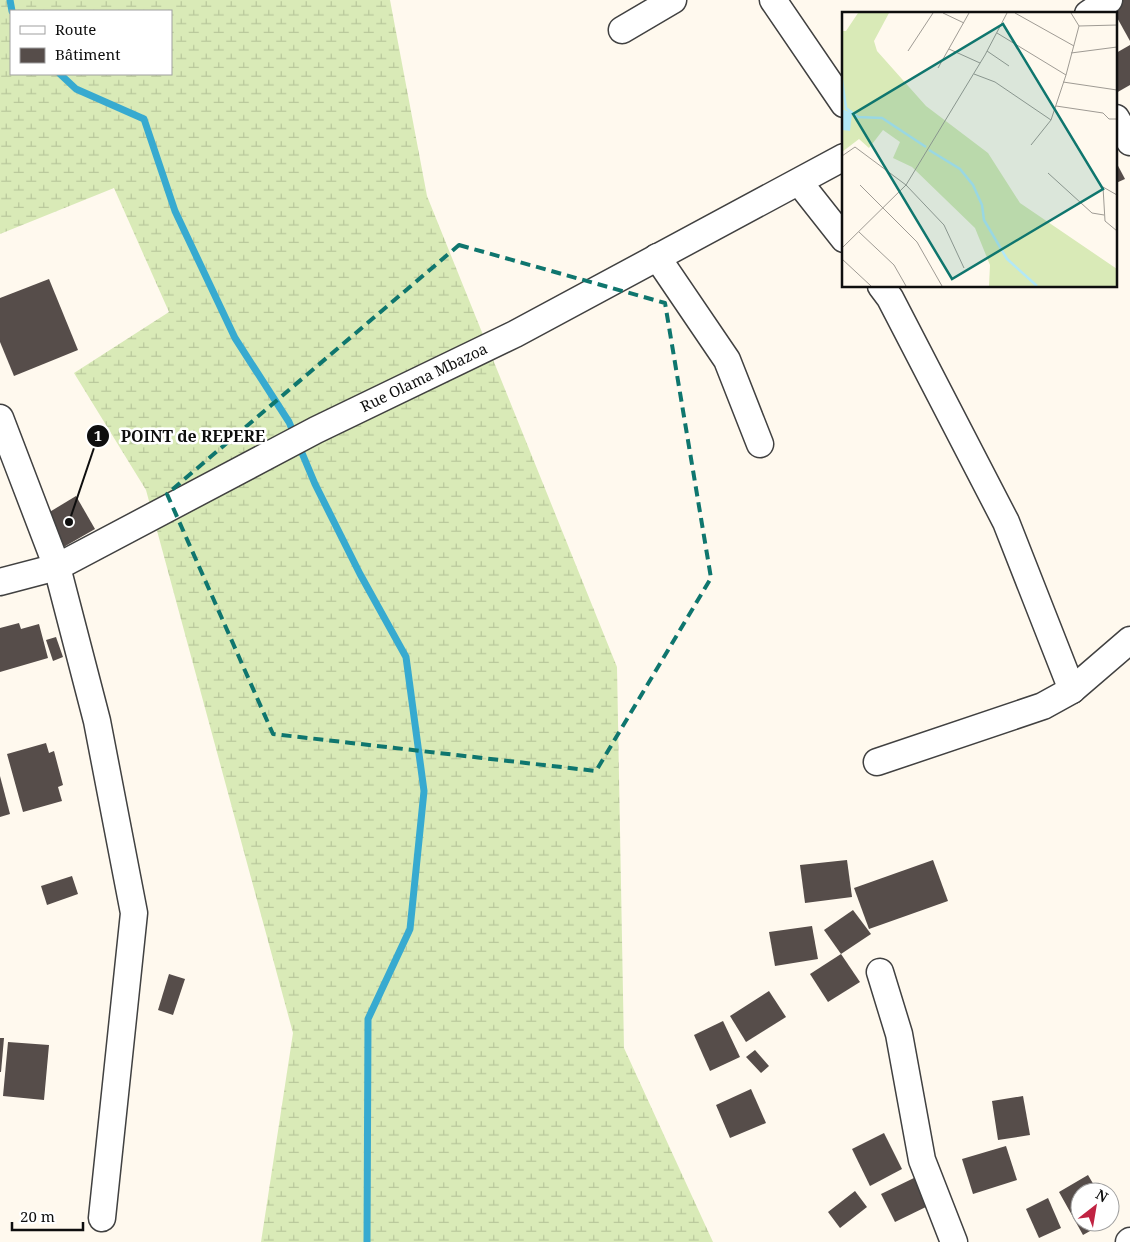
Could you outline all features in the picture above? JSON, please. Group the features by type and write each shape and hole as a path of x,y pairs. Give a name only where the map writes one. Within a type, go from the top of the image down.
{"street":[{"path":"622,30 673,0"},
{"path":"773,0 842,101"},
{"path":"1091,12 1110,0"},
{"path":"1118,121 1130,142"},
{"name":"Rue Olama Mbazoa","path":"0,582 57,567 255,464 316,430 515,334 842,158"},
{"path":"799,182 842,236"},
{"path":"657,258 727,360 760,444"},
{"path":"882,288 890,298 1006,522 1072,690"},
{"path":"0,418 57,567 97,721 134,913 102,1218"},
{"path":"877,762 1043,706 1072,690 1130,640"},
{"path":"880,972 898,1034 922,1160 954,1242"}],"highlighted area":[{"path":"459,245 665,303 711,578 596,771 273,734 167,494"}],"green space":[{"path":"0,0 390,0 427,196 617,667 624,1048 713,1242 261,1242 293,1033 146,490 74,373 169,312 114,188 0,234"}],"building":[{"path":"1119,0 1130,0 1130,41 1118,19 1118,12 1114,12 1110,5"},
{"path":"1130,45 1130,85 1118,92 1118,52"},
{"path":"1118,166 1125,179 1118,182"},
{"path":"49,279 78,350 14,376 0,342 0,298"},
{"path":"76,496 95,529 62,548 43,516"},
{"path":"19,623 21,629 39,624 48,658 0,672 0,628"},
{"path":"56,637 63,657 53,661 46,640"},
{"path":"46,743 49,753 54,751 63,785 58,787 62,801 23,812 7,754"},
{"path":"0,776 10,814 0,817"},
{"path":"847,860 852,897 805,903 800,865"},
{"path":"933,860 948,901 869,929 854,888"},
{"path":"72,876 78,894 47,905 41,886"},
{"path":"853,910 871,934 841,954 824,930"},
{"path":"812,926 818,959 775,966 769,932"},
{"path":"841,954 860,982 828,1002 810,974"},
{"path":"169,974 185,979 173,1015 158,1010"},
{"path":"769,991 786,1017 746,1042 730,1016"},
{"path":"723,1021 740,1057 710,1071 694,1035"},
{"path":"0,1038 4,1038 1,1072 0,1072"},
{"path":"8,1042 49,1045 44,1100 3,1096"},
{"path":"755,1050 769,1066 761,1073 746,1057"},
{"path":"751,1089 766,1123 730,1138 716,1105"},
{"path":"1023,1096 1030,1135 998,1140 992,1101"},
{"path":"884,1133 902,1169 870,1186 852,1149"},
{"path":"1006,1146 1017,1180 973,1194 962,1159"},
{"path":"1088,1175 1092,1182 1076,1182"},
{"path":"916,1177 930,1205 895,1222 881,1194"},
{"path":"1070,1186 1070,1212 1059,1192"},
{"path":"855,1191 867,1207 840,1228 828,1212"},
{"path":"1048,1198 1061,1228 1039,1238 1026,1209"}],"waterway":[{"path":"10,0 12,10"},
{"path":"61,75 76,89 144,119 175,211 235,338 289,422 315,484 360,574 406,657 424,791 410,929 368,1019 367,1242"}],"place":[{"name":"POINT de REPERE","path":"69,522"}]}
